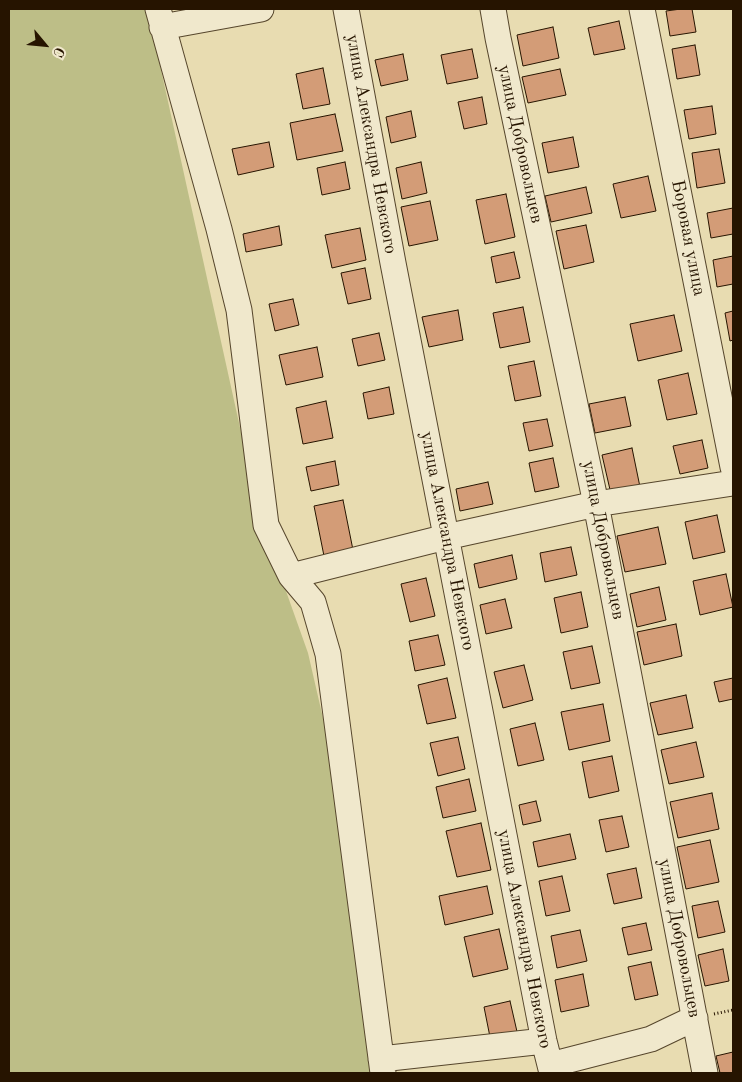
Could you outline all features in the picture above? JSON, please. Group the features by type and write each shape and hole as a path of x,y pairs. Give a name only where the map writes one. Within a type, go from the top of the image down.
{"street":[{"path":"261,9 160,18 209,192 238,310 266,525 291,576 314,602 328,654 382,1066 544,1041"},
{"name":"улица Александра Невского","path":"346,9 393,264 551,1069"},
{"name":"улица Добровольцев","path":"494,9 498,38 596,504 705,1073"},
{"name":"Боровая улица","path":"642,9 733,467"},
{"path":"291,576 446,536 596,504 733,483"},
{"path":"551,1069 651,1039 695,1018"}],"green space":[{"path":"9,9 145,9 148,11 260,518 308,653 364,896 383,1073 9,1073"}],"building":[{"path":"692,9 696,32 670,36 666,11"},
{"path":"619,21 625,49 594,55 588,28"},
{"path":"553,27 559,58 523,66 517,35"},
{"path":"695,45 700,75 677,79 672,49"},
{"path":"472,49 478,78 447,84 441,55"},
{"path":"403,54 408,80 381,86 375,60"},
{"path":"323,68 330,104 303,109 296,74"},
{"path":"560,69 566,95 528,103 522,77"},
{"path":"482,97 487,124 464,129 458,102"},
{"path":"712,106 716,134 689,139 684,110"},
{"path":"411,111 416,137 391,143 386,117"},
{"path":"335,114 343,151 297,160 290,123"},
{"path":"573,137 579,167 548,173 542,143"},
{"path":"269,142 274,167 238,175 232,149"},
{"path":"719,149 725,183 697,188 692,153"},
{"path":"345,162 350,189 322,195 317,168"},
{"path":"421,162 427,193 402,199 396,168"},
{"path":"648,176 656,211 621,218 613,184"},
{"path":"586,187 592,213 551,222 545,196"},
{"path":"506,194 515,237 485,244 476,200"},
{"path":"430,201 438,240 409,246 401,207"},
{"path":"733,208 733,234 711,238 707,213"},
{"path":"586,225 594,262 564,269 556,231"},
{"path":"279,226 282,245 246,252 243,234"},
{"path":"360,228 366,260 332,268 325,235"},
{"path":"514,252 520,278 496,283 491,257"},
{"path":"733,256 733,284 717,287 713,260"},
{"path":"365,268 371,299 348,304 341,273"},
{"path":"293,299 299,325 275,331 269,304"},
{"path":"523,307 530,342 500,348 493,313"},
{"path":"458,310 463,340 429,347 422,317"},
{"path":"733,311 733,340 730,341 725,313"},
{"path":"674,315 682,351 638,361 630,324"},
{"path":"379,333 385,360 358,366 352,339"},
{"path":"317,347 323,377 286,385 279,355"},
{"path":"534,361 541,396 515,401 508,366"},
{"path":"688,373 697,414 667,420 658,380"},
{"path":"389,387 394,414 368,419 363,393"},
{"path":"625,397 631,426 595,433 589,404"},
{"path":"326,401 333,438 303,444 296,408"},
{"path":"547,419 553,446 529,451 523,423"},
{"path":"702,440 708,468 680,474 673,446"},
{"path":"632,448 640,487 611,494 602,455"},
{"path":"553,458 559,487 535,492 529,463"},
{"path":"335,461 339,485 311,491 306,467"},
{"path":"488,482 493,504 460,511 456,489"},
{"path":"343,500 353,550 324,556 314,506"},
{"path":"717,515 725,552 693,559 685,522"},
{"path":"658,527 666,564 625,572 617,536"},
{"path":"571,547 577,575 545,582 540,553"},
{"path":"512,555 517,579 479,588 474,564"},
{"path":"726,574 733,607 700,615 693,581"},
{"path":"426,578 435,616 410,622 401,584"},
{"path":"659,587 666,620 637,627 630,594"},
{"path":"581,592 588,627 561,633 554,598"},
{"path":"505,599 512,628 486,634 480,605"},
{"path":"676,624 682,656 644,665 637,632"},
{"path":"438,635 445,665 415,671 409,641"},
{"path":"592,646 600,683 571,689 563,652"},
{"path":"524,665 533,700 503,708 494,672"},
{"path":"447,678 456,718 427,724 418,685"},
{"path":"733,678 733,699 719,702 714,682"},
{"path":"686,695 693,728 658,735 650,703"},
{"path":"603,704 610,741 569,750 561,712"},
{"path":"535,723 544,760 518,766 510,729"},
{"path":"458,737 465,769 438,776 430,743"},
{"path":"696,742 704,777 669,784 661,750"},
{"path":"612,756 619,791 589,798 582,762"},
{"path":"469,779 476,811 443,818 436,787"},
{"path":"712,793 719,829 678,838 670,802"},
{"path":"536,801 541,821 523,825 519,805"},
{"path":"622,816 629,847 606,852 599,820"},
{"path":"481,823 491,870 457,877 446,831"},
{"path":"570,834 576,859 538,867 533,842"},
{"path":"710,840 719,882 686,889 677,847"},
{"path":"636,868 642,898 614,904 607,874"},
{"path":"562,876 570,911 546,916 539,881"},
{"path":"487,886 493,914 445,925 439,896"},
{"path":"718,901 725,932 698,938 692,906"},
{"path":"646,923 652,950 628,955 622,928"},
{"path":"499,929 508,969 473,977 464,937"},
{"path":"580,930 587,961 557,968 551,936"},
{"path":"723,949 729,981 705,986 698,955"},
{"path":"651,962 658,995 635,1000 628,967"},
{"path":"583,974 589,1006 561,1012 555,980"},
{"path":"510,1001 518,1036 491,1042 484,1007"},
{"path":"733,1052 733,1073 720,1073 716,1056"}]}
